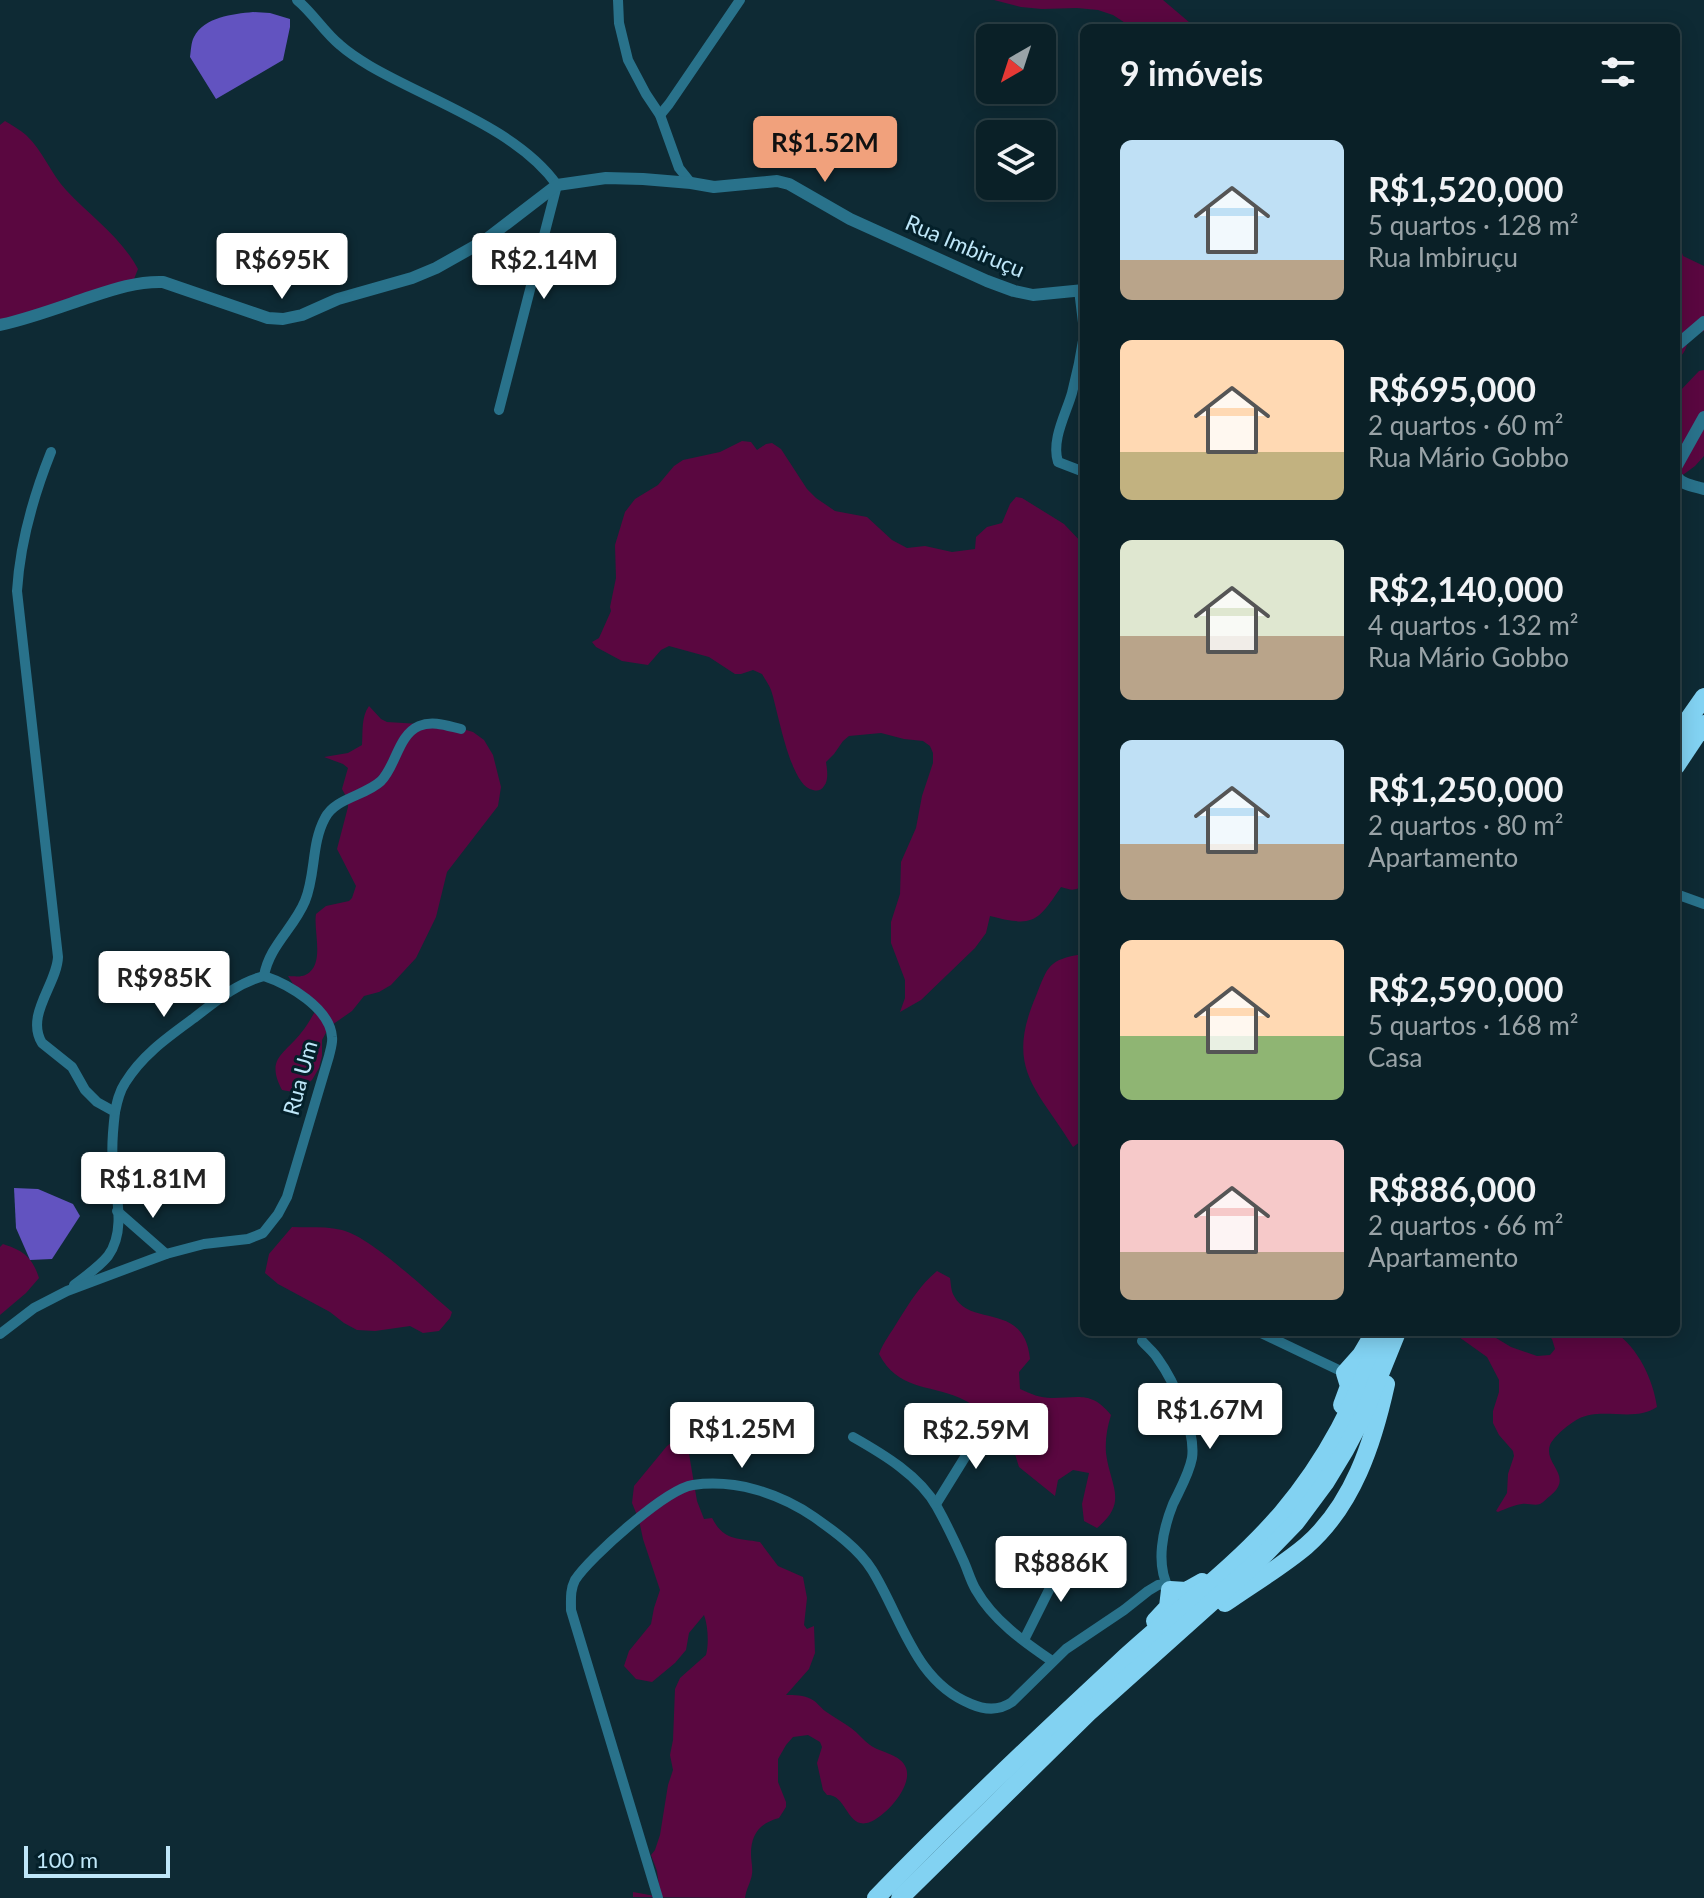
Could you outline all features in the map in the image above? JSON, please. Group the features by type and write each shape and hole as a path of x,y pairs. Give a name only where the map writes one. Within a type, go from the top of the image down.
{"highway":[{"path":"1680,731 1704,697"},
{"path":"1680,760 1704,724"},
{"path":"1328,1449 1334,1422 1347,1395 1349,1386 1345,1373 1383,1336"},
{"path":"876,1898 1028,1747 1218,1576 1283,1511 1328,1449 1386,1336"},
{"path":"900,1898 1088,1713 1277,1543 1296,1522 1325,1483 1363,1416 1386,1336"},
{"path":"1182,1630 1307,1545 1349,1493 1366,1455 1383,1398 1387,1336"},
{"path":"1137,1646 1168,1607 1168,1587 1186,1591 1218,1576"}],"street":[{"path":"297,0 338,44 352,54 498,134 531,156 557,185"},
{"path":"618,0 619,23 628,60 660,115 679,168 691,183"},
{"path":"660,115 740,0"},
{"name":"Rua Imbiruçu","path":"557,185 606,178 714,187 777,181 789,184 850,219 1014,291 1033,295 1080,290"},
{"path":"0,325 31,318 124,285 149,281 181,287 268,318 302,315 338,299 436,268 484,241 557,185"},
{"path":"499,410 557,185"},
{"path":"1680,343 1704,322"},
{"path":"1080,354 1055,455 1058,462 1080,470"},
{"path":"1680,460 1704,417"},
{"path":"51,452 30,516 20,558 17,591 58,957 57,967 40,1004 37,1031 42,1043 72,1067 85,1090 97,1102 115,1112"},
{"path":"1680,479 1704,489"},
{"path":"67,1291 109,1255 115,1242 118,1225 112,1151 118,1096 126,1081 154,1048 233,988 264,976 272,952 304,904 312,882 314,850 327,814 381,781 414,729 438,723 461,729"},
{"path":"1680,895 1704,904"},
{"name":"Rua Um","path":"0,1334 34,1308 67,1291 166,1254 204,1244 248,1239 263,1233 278,1214 287,1197 332,1037 321,1014 308,999 285,983 264,976"},
{"path":"117,1211 166,1254"},
{"path":"1267,1336 1345,1373"},
{"path":"658,1898 571,1610 570,1593 586,1567 618,1535 689,1485 764,1491 816,1518 864,1559 925,1669 957,1698 975,1706 1003,1708 1074,1643 1158,1585 1168,1587 1162,1565 1163,1540 1169,1516 1192,1461 1194,1442 1169,1375 1157,1356 1142,1341"},
{"path":"936,1504 988,1420"},
{"path":"853,1437 884,1454 936,1504 976,1590 990,1609 1052,1661"},
{"path":"1024,1640 1067,1554"}],"shaded area":[{"path":"994,0 1163,0 1191,24 1127,24 1098,10 1021,7"},
{"path":"253,12 290,19 283,60 216,99 190,57 193,39 199,30 212,21"},
{"path":"5,121 32,141 66,190 123,247 138,269 134,279 0,322 0,125"},
{"path":"1680,246 1683,256 1704,266 1704,331 1689,336 1680,357"},
{"path":"1704,370 1704,456 1680,477 1680,391 1699,371"},
{"path":"742,441 751,442 757,450 772,443 781,449 816,498 835,511 867,517 892,540 907,548 925,546 952,552 975,549 976,537 987,527 1002,523 1016,497 1064,524 1080,541 1080,887 1073,890 1061,887 1046,908 1033,919 1016,921 990,916 986,933 975,948 921,1000 900,1012 905,998 905,980 891,943 891,922 900,894 901,862 916,828 933,763 930,746 923,741 881,733 849,736 826,762 826,784 822,789 813,790 805,786 791,762 771,690 762,674 753,670 735,674 709,657 669,646 661,650 648,665 622,661 592,642 599,638 611,611 616,578 615,545 625,512 635,499 658,485 683,460 720,452"},
{"path":"369,706 387,722 453,726 473,732 484,740 493,755 501,787 498,806 447,872 436,917 416,958 391,985 364,996 352,1011 329,1027 322,1040 319,1068 312,1080 300,1090 299,1096 282,1090 277,1079 276,1063 316,1010 302,998 288,976 302,976 310,972 317,958 316,914 326,906 349,901 356,886 337,849 348,807 342,789 348,768 324,757 348,753 362,745 364,720"},
{"path":"1080,954 1080,1142 1073,1147 1037,1093 1024,1061 1027,1021 1040,986 1051,966 1062,959"},
{"path":"14,1188 38,1189 73,1204 80,1216 52,1259 30,1260 16,1228"},
{"path":"292,1227 342,1230 368,1243 452,1312 450,1318 439,1331 423,1333 410,1326 357,1330 344,1323 265,1273 269,1254"},
{"path":"3,1244 26,1256 39,1278 0,1315 0,1247"},
{"path":"937,1271 950,1278 953,1294 962,1306 1008,1322 1018,1329 1026,1341 1030,1359 1019,1372 1020,1389 1043,1397 1091,1399 1111,1415 1106,1448 1115,1502 1107,1519 1097,1528 1084,1521 1082,1504 1089,1473 1073,1470 1058,1480 1055,1496 1019,1467 1012,1435 960,1398 904,1380 887,1366 879,1354 911,1301"},
{"path":"1458,1336 1493,1336 1511,1347 1537,1356 1550,1355 1555,1349 1549,1336 1620,1336 1643,1365 1657,1407 1638,1414 1587,1415 1574,1421 1550,1445 1549,1452 1560,1482 1557,1489 1540,1504 1524,1504 1498,1512 1507,1493 1508,1474 1514,1456 1493,1423 1499,1380 1487,1357"},
{"path":"679,1437 688,1448 697,1501 704,1519 712,1518 726,1535 760,1542 778,1566 803,1577 807,1598 804,1625 807,1629 814,1626 815,1653 809,1669 786,1695 813,1700 870,1745 900,1760 906,1768 906,1783 897,1800 876,1819 862,1823 852,1817 839,1800 823,1790 817,1763 822,1747 820,1742 808,1735 793,1737 778,1759 778,1782 786,1807 779,1818 762,1826 755,1835 751,1847 752,1874 745,1898 633,1897 633,1892 655,1896 660,1893 651,1855 660,1835 673,1770 670,1755 675,1689 680,1678 706,1655 708,1645 704,1615 689,1633 686,1650 652,1682 636,1679 624,1666 629,1651 651,1624 660,1590 632,1503 634,1486 667,1446"}]}
